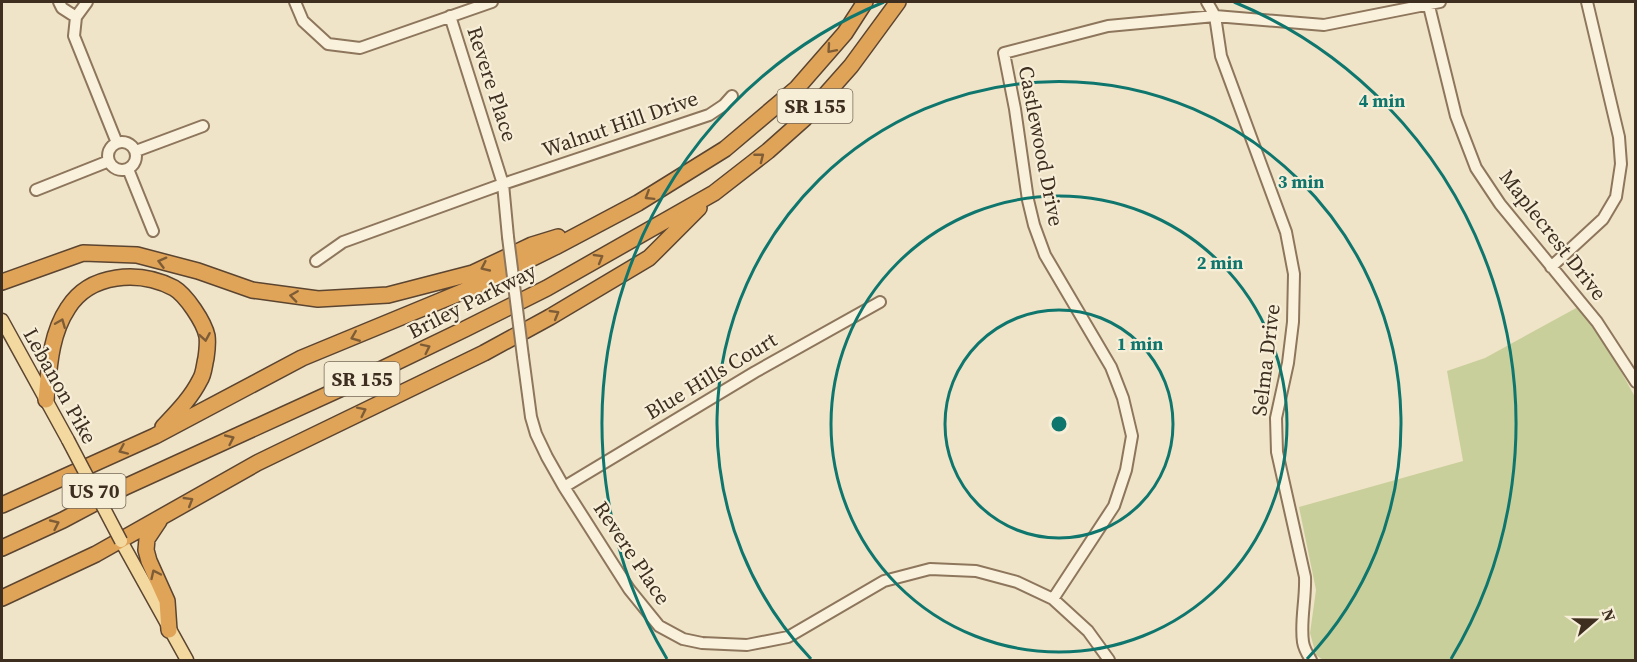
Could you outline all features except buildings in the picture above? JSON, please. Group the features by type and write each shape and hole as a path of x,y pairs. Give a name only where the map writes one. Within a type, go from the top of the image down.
{"highway":[{"name":"Briley Parkway","path":"2,505 154,436 302,358 474,287 638,203 725,149 797,88 845,33 865,2"},
{"name":"Briley Parkway","path":"2,548 63,520 125,487 465,329 547,288 714,193 768,151 804,119 851,66 898,2"},
{"path":"2,598 96,554 257,463 484,353 569,306 649,258 714,193"},
{"path":"2,282 83,253 136,255 198,271 252,290 318,299 388,295 473,273 532,245 598,224"},
{"path":"46,400 50,361 59,324 69,306 82,293 99,282 135,277 155,280 176,289 189,303 206,334 207,349 201,378 181,408 154,436"},
{"path":"163,517 147,539 146,550 167,601 169,630"}],"main road":[{"name":"Lebanon Pike","path":"2,320 187,660"}],"street":[{"path":"59,2 62,8 76,17"},
{"path":"87,2 76,17 74,36 117,143"},
{"path":"295,2 303,21 328,44 360,48 492,2"},
{"name":"Selma Drive","path":"1207,2 1215,16 1221,56 1286,232 1294,274 1293,322 1288,363 1276,418 1277,452 1305,577 1303,645 1311,660"},
{"path":"1215,16 1324,25 1432,2"},
{"name":"Maplecrest Drive","path":"1432,2 1456,116 1476,168 1500,204 1597,322 1635,382"},
{"path":"1551,267 1603,219 1616,197 1621,164 1619,137 1587,2"},
{"name":"Revere Place","path":"450,16 503,184 528,400 536,434 564,487 629,589 659,626 683,639 702,643 747,645 788,637 884,581 930,569 976,571 1017,582 1053,599 1088,631 1109,660"},
{"name":"Castlewood Drive","path":"1053,599 1114,506 1126,470 1132,436 1123,398 1111,367 1045,255 1034,225 1028,200 1016,110 1004,53 1108,26 1215,16"},
{"name":"Walnut Hill Drive","path":"316,261 343,242 503,184 710,115 732,96"},
{"path":"136,151 203,126"},
{"path":"117,143 128,143 136,151 136,162 128,169 117,169 109,161 110,150 117,143"},
{"path":"36,190 109,161"},
{"path":"128,169 153,231"},
{"name":"Blue Hills Court","path":"564,487 755,372 880,302"}],"green space":[{"path":"1578,307 1612,355 1635,397 1635,660 1323,660 1316,655 1310,633 1316,590 1299,507 1463,461 1447,371 1485,358"}]}
